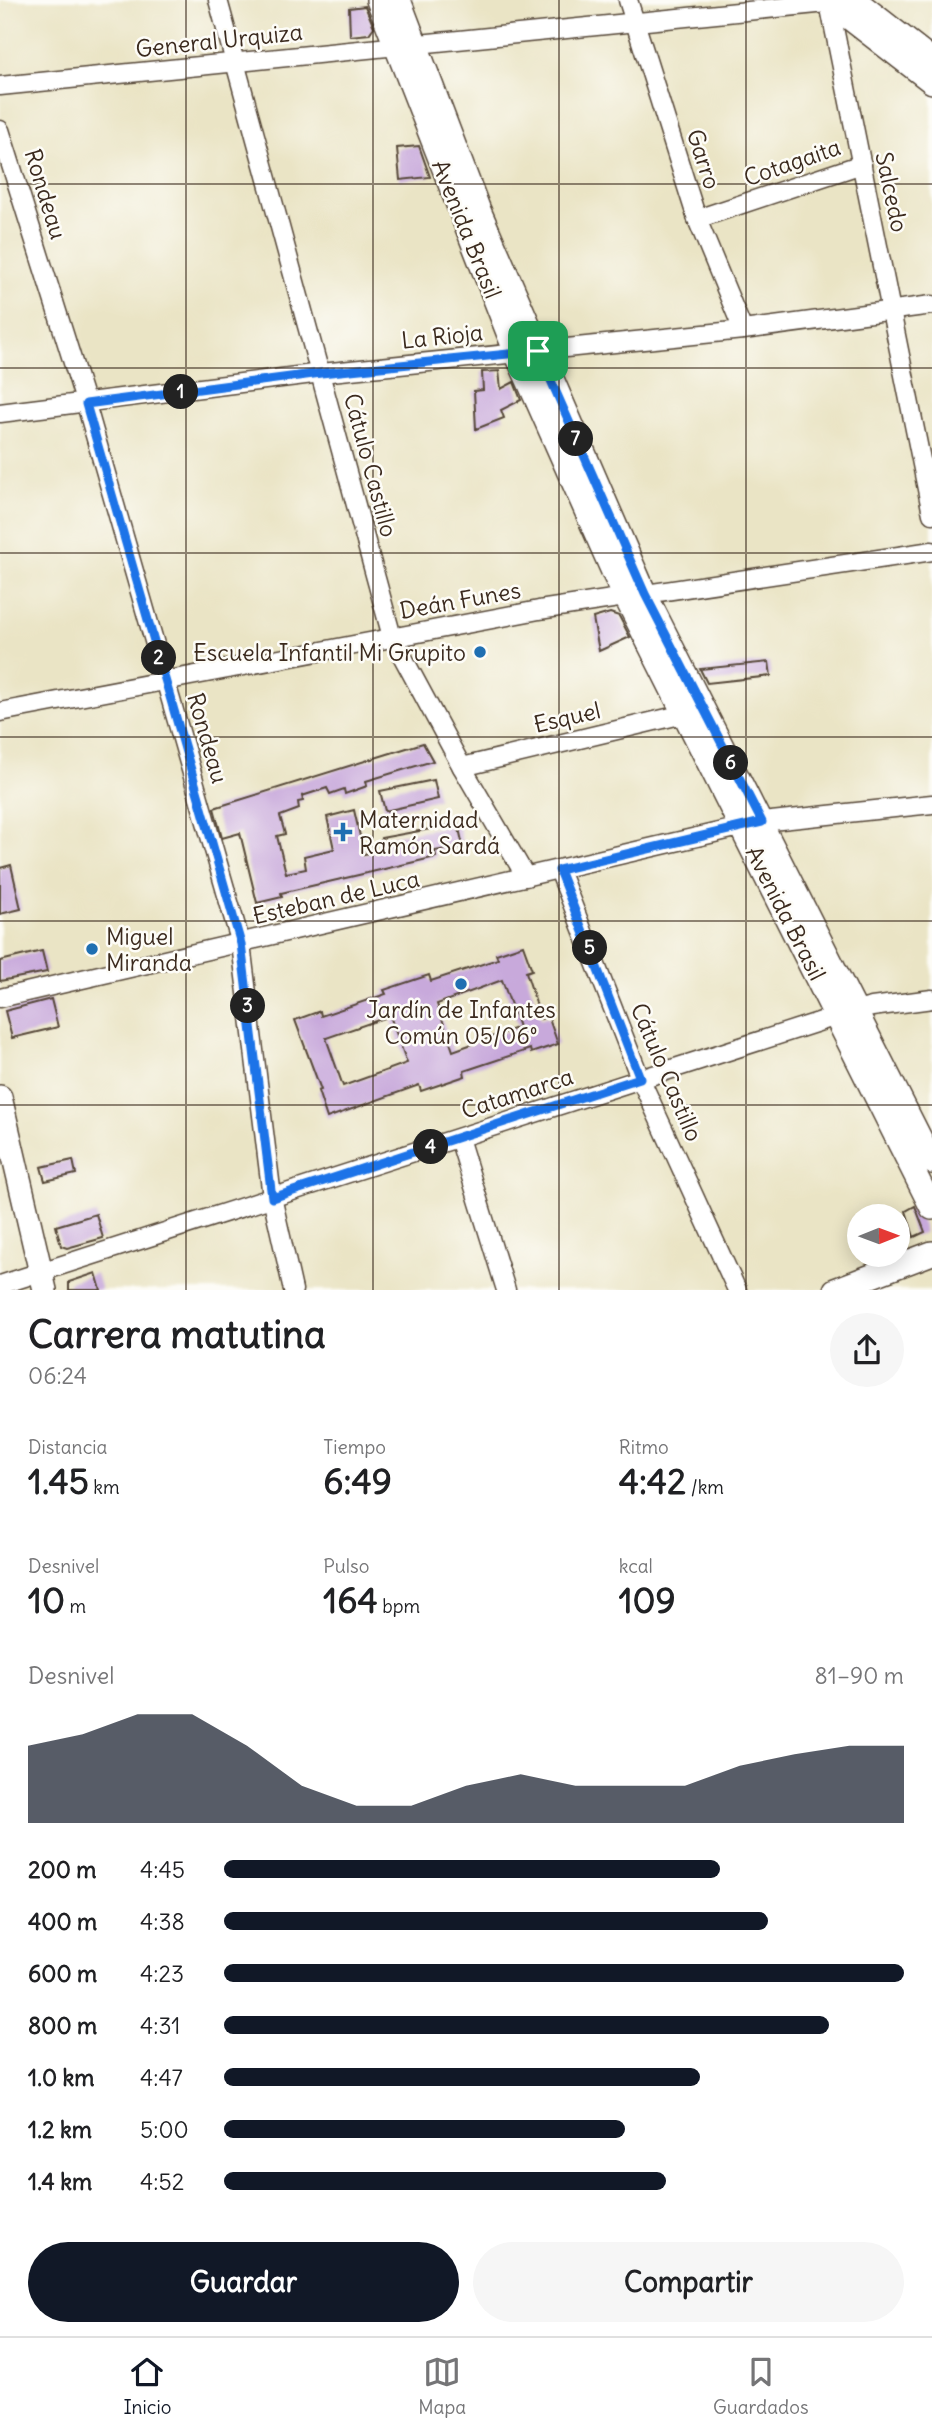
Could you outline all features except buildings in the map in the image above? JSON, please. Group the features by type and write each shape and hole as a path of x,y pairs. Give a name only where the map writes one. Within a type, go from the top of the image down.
{"main road":[{"name":"Avenida Brasil","path":"378,0 406,46 527,352 635,595 684,714 752,825"},
{"name":"Avenida Brasil","path":"399,0 406,46"},
{"path":"855,0 932,60"},
{"path":"828,2 932,82"},
{"name":"Avenida Brasil","path":"635,595 847,1014 932,1208"},
{"name":"Avenida Brasil","path":"847,1014 932,1162"},
{"path":"0,1097 43,1281"},
{"path":"835,1290 932,1254"}],"street":[{"name":"Cátulo Castillo","path":"218,0 392,637 462,767 526,877"},
{"name":"Garro","path":"628,0 697,219 743,330"},
{"name":"General Urquiza","path":"0,86 861,0"},
{"name":"Salcedo","path":"828,2 932,514"},
{"name":"Rondeau","path":"0,130 86,404 241,944 272,1198 293,1290"},
{"name":"Cotagaita","path":"697,219 862,164"},
{"name":"La Rioja","path":"0,413 321,373 743,330 932,305"},
{"name":"Deán Funes","path":"0,712 392,637 635,595 932,551"},
{"name":"Esquel","path":"462,767 684,714"},
{"name":"Esteban de Luca","path":"0,999 752,825 932,804"},
{"name":"Cátulo Castillo","path":"559,870 640,1078 737,1290"},
{"name":"Catamarca","path":"0,1285 43,1281 272,1198 640,1078 847,1014 932,999"},
{"path":"459,1139 506,1290"}],"place":[{"name":"Escuela Infantil Mi Grupito","path":"480,652"},
{"name":"Maternidad Ramón Sardá","path":"343,832"},
{"name":"Miguel Miranda","path":"92,949"},
{"name":"Jardín de Infantes Común 05/06°","path":"461,984"}],"route":[{"path":"538,351 645,594 762,822 559,870 640,1078 272,1198 241,944 86,404 321,373 538,351"}]}
